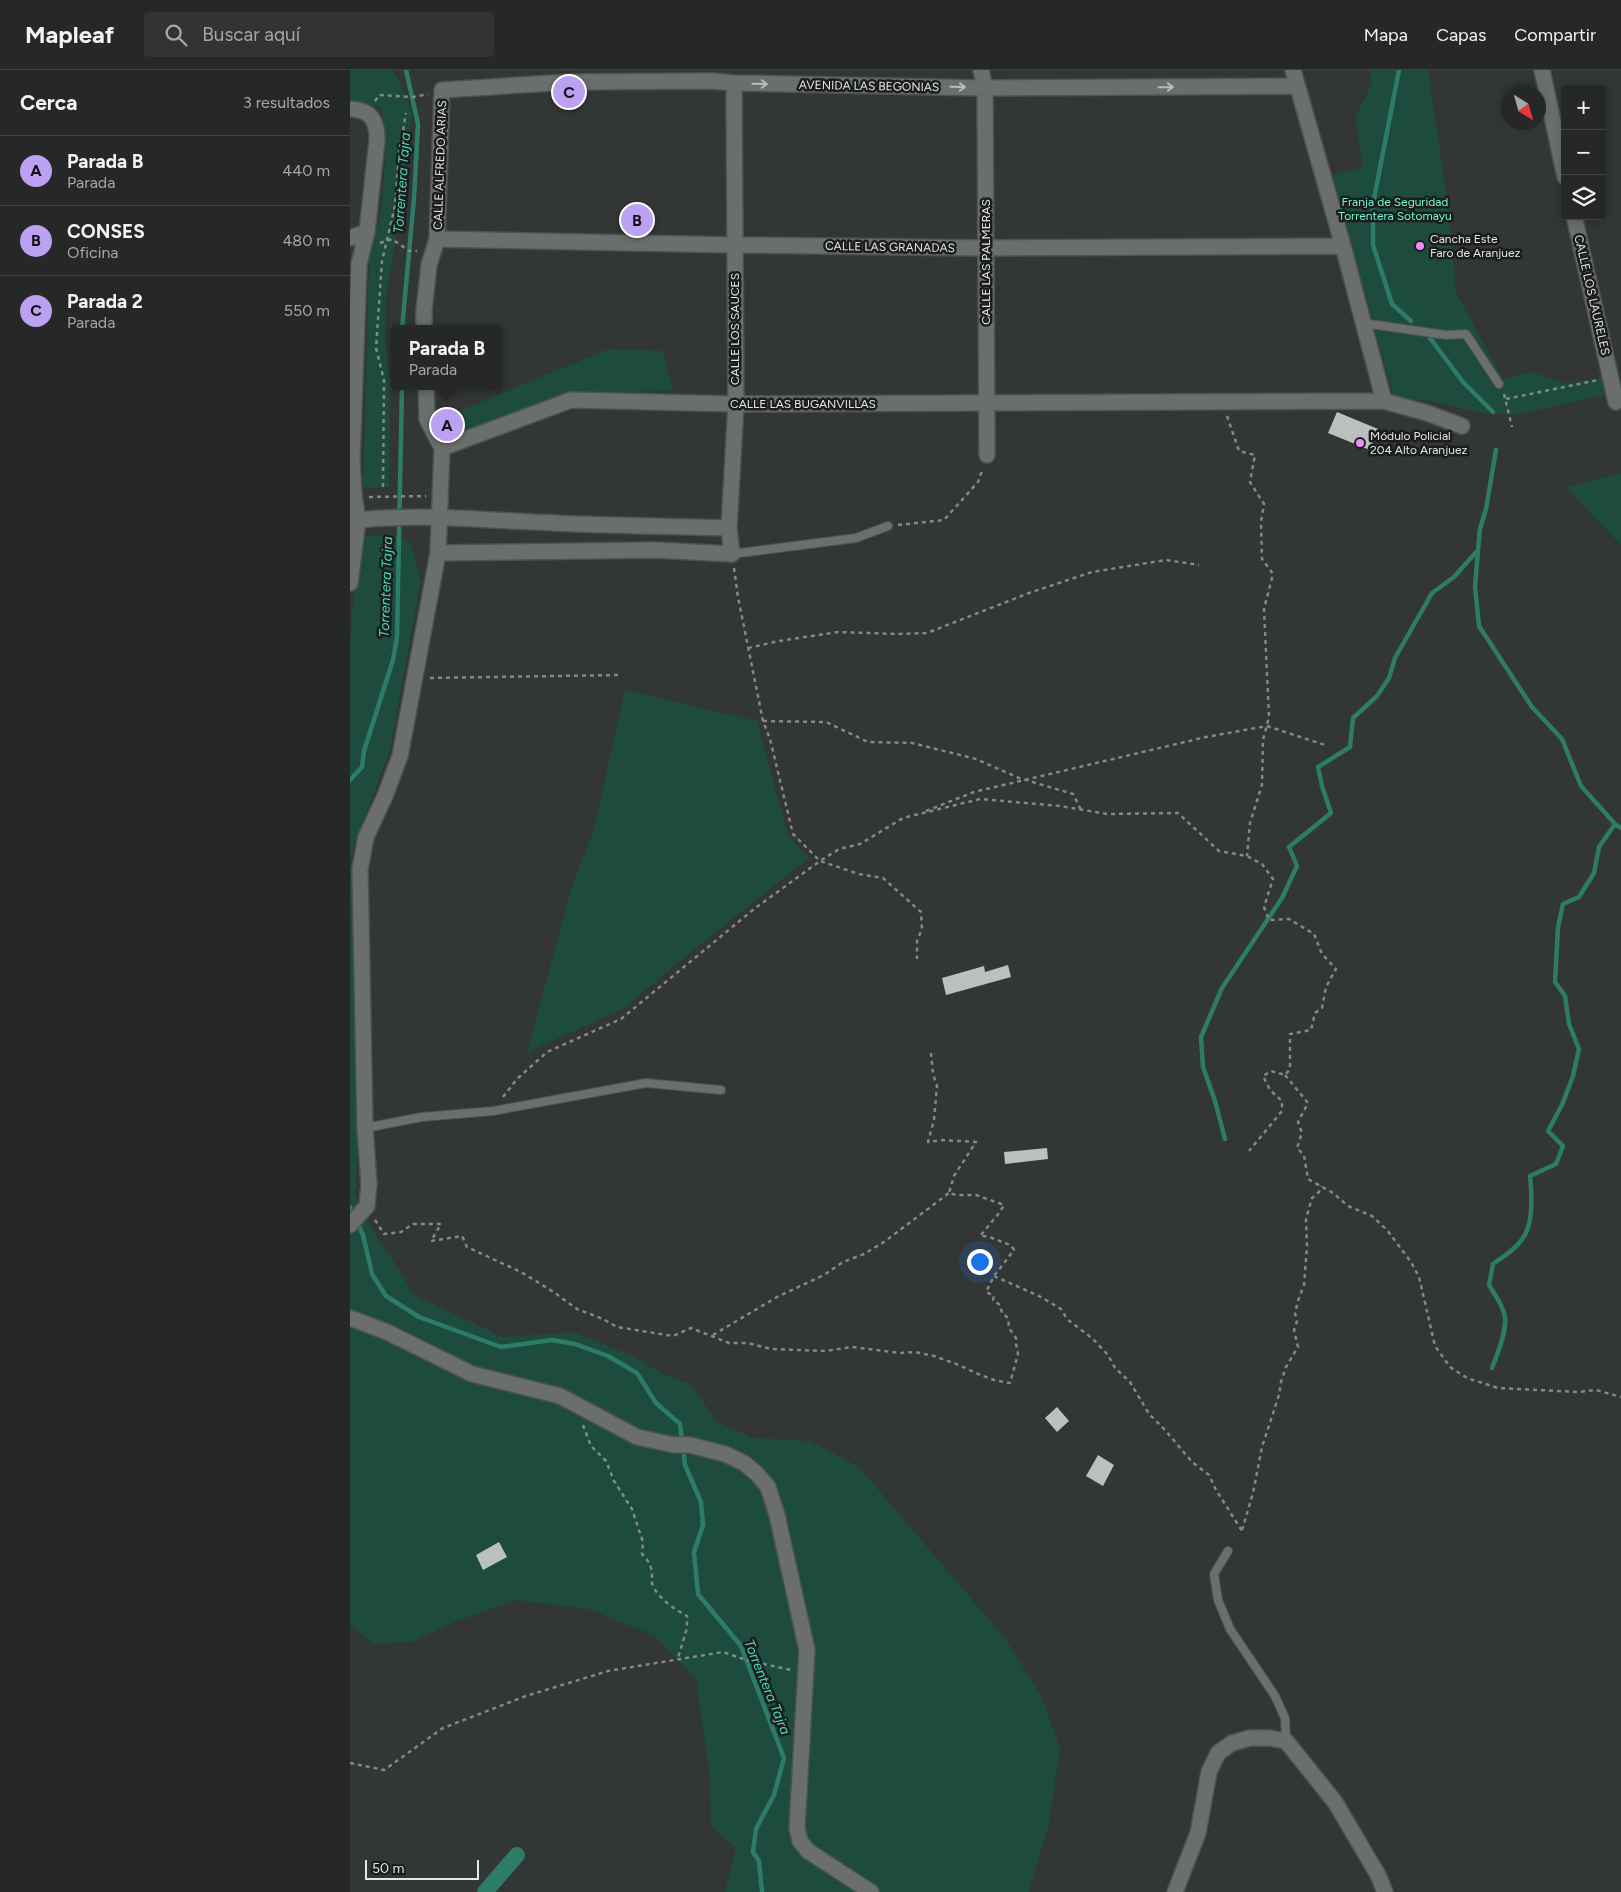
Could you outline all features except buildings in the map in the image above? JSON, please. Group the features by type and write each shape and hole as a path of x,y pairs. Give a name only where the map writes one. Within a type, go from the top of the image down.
{"street":[{"name":"CALLE LAS PALMERAS","path":"981,70 985,88 987,455"},
{"path":"1293,70 1343,246 1384,401"},
{"path":"1542,70 1565,175"},
{"name":"AVENIDA LAS BEGONIAS","path":"442,90 569,76 711,76 734,83 985,88 1297,86"},
{"name":"CALLE LOS SAUCES","path":"732,554 729,528 736,404 734,83"},
{"name":"CALLE ALFREDO ARIAS","path":"424,325 429,265 437,239 442,90"},
{"path":"350,109 368,114 377,124 377,140 355,263 352,497 358,520 350,583"},
{"name":"CALLE LOS LAURELES","path":"1575,220 1616,402"},
{"name":"CALLE LAS GRANADAS","path":"437,239 986,248 1343,246"},
{"path":"350,1224 367,1206 368,1184 365,1128 360,869 366,837 385,796 400,756 413,678 438,553 442,448 428,419 426,390"},
{"name":"CALLE LAS BUGANVILLAS","path":"442,448 571,400 736,404 1384,401 1427,413 1462,426"},
{"path":"358,520 401,517 439,510 555,523 729,528"},
{"path":"438,553 655,550 732,554"},
{"path":"350,1318 388,1332 472,1374 560,1396 637,1437 690,1445 725,1454 744,1463 757,1474 768,1487 776,1515 807,1650 797,1828 800,1841 808,1851 859,1882 871,1892"},
{"path":"1176,1892 1198,1833 1208,1772 1218,1753 1232,1742 1250,1738 1270,1738 1286,1741 1335,1802 1378,1875 1385,1892"}],"lane":[{"path":"1363,324 1446,335 1466,334 1499,384"},
{"path":"732,554 856,538 888,526"},
{"path":"365,1128 422,1117 493,1111 646,1083 721,1090"},
{"path":"1228,1551 1214,1574 1218,1600 1230,1629 1275,1696 1285,1718 1286,1741"}],"path":[{"path":"368,114 379,95 413,98 442,90"},
{"path":"383,487 384,380 376,348 382,261 395,206 399,154 406,113"},
{"path":"360,238 379,244 392,239 409,251 418,251 437,239"},
{"path":"1506,399 1611,378"},
{"path":"1499,384 1506,399 1512,427"},
{"path":"1223,402 1239,452 1255,455 1250,482 1264,504 1261,522 1262,559 1273,574 1264,609 1269,718 1262,740 1262,785 1250,823 1247,856"},
{"path":"888,526 944,520 978,482 987,455"},
{"path":"375,497 422,496"},
{"path":"732,554 738,597 763,721 770,739 793,834 820,861 859,874 883,878 921,912 922,929 917,941 917,959"},
{"path":"748,648 838,632 927,633 1029,593 1092,572 1166,560 1200,565"},
{"path":"413,678 618,675"},
{"path":"763,721 826,722 868,742 912,743 976,759 1025,780 1073,794 1081,810"},
{"path":"915,815 974,792 1206,738 1266,726 1325,745"},
{"path":"493,1111 517,1079 547,1052 621,1019 754,909 820,861 839,849 860,844 903,818 980,800 1060,806 1108,814 1178,813 1219,851 1247,856 1262,864 1273,879 1264,907 1268,920 1289,919 1314,934 1322,954 1336,969 1326,987 1322,1008 1315,1014 1311,1030 1290,1034 1290,1069 1285,1075"},
{"path":"713,1335 777,1297 824,1275 842,1262 864,1254 884,1242 949,1193 954,1176 976,1142 942,1140 928,1142 934,1120 937,1086 930,1053"},
{"path":"1249,1151 1282,1111 1282,1101 1270,1090 1263,1076 1271,1071 1285,1075 1308,1103 1298,1122 1302,1133 1297,1148 1304,1155 1308,1179 1348,1206 1372,1216 1387,1230 1411,1262 1419,1277 1435,1346 1450,1367 1467,1378 1498,1388 1578,1392 1596,1390 1621,1397"},
{"path":"994,1276 1032,1292 1060,1309 1067,1319 1093,1339 1108,1355 1115,1368 1130,1382 1149,1414 1192,1462 1209,1475 1216,1490 1242,1531 1253,1493 1262,1447 1276,1407 1281,1382 1286,1367 1298,1347 1294,1330 1297,1321 1295,1313 1304,1285 1307,1246 1306,1219 1312,1198 1321,1186"},
{"path":"367,1206 384,1234 401,1232 413,1224 441,1224 431,1241 462,1236 467,1247 521,1272 552,1290 577,1309 603,1319 617,1327 673,1336 691,1328 713,1335 729,1343 748,1343 771,1349 825,1350 852,1347 901,1353 915,1352 934,1356 994,1380 1010,1383 1018,1354 1016,1338 1009,1328 1008,1318 1002,1313 1000,1305 993,1300 994,1296 986,1292 994,1276 1014,1250 1011,1245 990,1236 980,1236 1004,1205 976,1195 949,1193"},
{"path":"584,1409 583,1425 591,1446 606,1461 614,1481 632,1509 643,1542 642,1554 649,1561 652,1582 660,1595 675,1610 687,1616 687,1628 678,1658"},
{"path":"350,1763 384,1770 443,1728 526,1696 608,1671 722,1652 746,1660 806,1674"}],"green space":[{"path":"350,70 392,70 412,112 402,208 385,304 386,345 390,383 389,487 363,488 369,262 381,211 386,148 381,107 350,104"},
{"name":"Franja de Seguridad Torrentera Sotomayu","path":"1370,70 1428,70 1449,213 1456,292 1503,380 1531,372 1567,384 1602,377 1607,394 1515,415 1478,412 1430,401 1394,398 1332,175 1363,167 1355,117 1372,84"},
{"path":"609,349 663,351 673,391 573,392 458,433 445,435 436,421 433,406 444,412 459,411"},
{"path":"1621,473 1621,545 1566,487"},
{"path":"391,534 411,543 421,581 390,750 351,855 358,1151 355,1195 378,1240 393,1260 414,1295 503,1337 574,1332 632,1356 665,1375 691,1385 717,1422 753,1438 810,1441 859,1467 1004,1637 1040,1693 1060,1748 1049,1823 1029,1892 725,1892 736,1848 711,1827 710,1778 696,1679 655,1636 589,1609 516,1600 457,1621 412,1642 373,1644 350,1624 350,643 354,593 365,536"},
{"path":"625,690 757,721 788,835 809,858 623,1009 527,1052 573,883 594,829"}],"waterway":[{"name":"Torrentera Tajra","path":"402,325 414,198 418,124 406,70"},
{"path":"1399,70 1373,204 1373,245 1392,304 1411,321"},
{"path":"1430,338 1463,382 1493,412"},
{"name":"Torrentera Tajra","path":"350,780 362,767 364,751 393,660 397,637 402,390"},
{"path":"1496,450 1486,509 1480,529 1475,587 1479,626 1532,707 1562,739 1581,786 1615,824 1621,828"},
{"path":"1225,1139 1215,1101 1203,1067 1201,1037 1222,988 1282,898 1297,866 1289,847 1331,813 1318,767 1350,747 1353,718 1377,696 1389,678 1395,658 1432,593 1454,577 1478,550"},
{"path":"1492,1368 1505,1329 1505,1317 1502,1308 1489,1285 1493,1264 1517,1246 1527,1231 1531,1216 1530,1176 1556,1164 1563,1146 1548,1131 1562,1105 1573,1076 1579,1049 1569,1024 1565,996 1555,982 1558,927 1563,904 1579,897 1594,873 1599,847 1615,824"},
{"name":"Torrentera Tajra","path":"350,1207 363,1235 372,1274 386,1296 419,1317 501,1347 552,1340 575,1344 608,1356 637,1373 656,1403 680,1424 685,1465 701,1502 703,1525 694,1552 698,1594 741,1646 784,1758 774,1795 756,1829 753,1852 759,1861 762,1892"},
{"path":"485,1892 517,1855"}],"place":[{"name":"Parada 2","path":"569,92"},
{"name":"CONSES","path":"637,220"},
{"name":"Cancha Este Faro de Aranjuez","path":"1420,246"},
{"name":"Parada B","path":"447,425"},
{"name":"Módulo Policial 204 Alto Aranjuez","path":"1360,443"}]}
